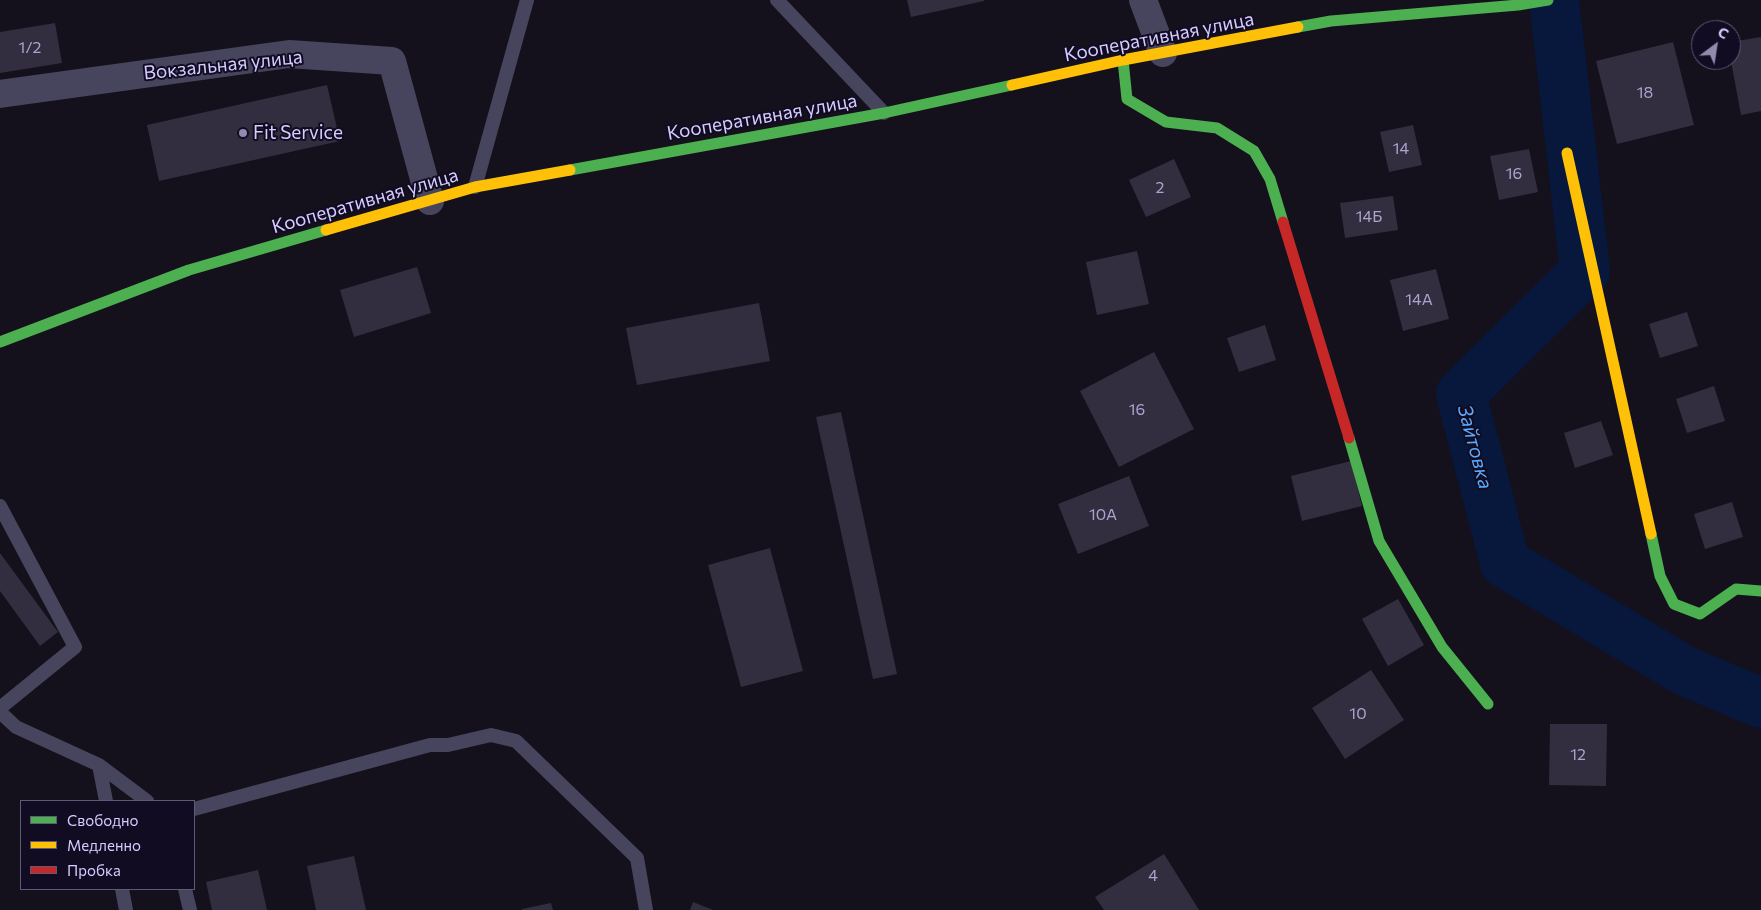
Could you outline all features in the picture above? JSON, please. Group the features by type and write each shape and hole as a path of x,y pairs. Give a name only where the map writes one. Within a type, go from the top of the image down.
{"main road":[{"name":"Кооперативная улица","path":"0,342 188,270 476,187 884,112 1123,60 1330,21 1518,5 1548,0"},
{"path":"1123,60 1127,99 1166,122 1216,128 1254,151 1270,179 1332,378 1379,541 1442,647 1488,704"},
{"path":"1568,154 1660,576 1674,604 1700,614 1736,589 1761,591"}],"street":[{"path":"1143,0 1162,53"},
{"name":"Вокзальная улица","path":"0,94 290,54 392,61 430,201"}],"lane":[{"path":"476,187 527,0"},
{"path":"777,0 884,112"},
{"path":"0,506 75,647 0,708"},
{"path":"0,712 16,726 99,765 146,800"},
{"path":"195,809 430,745 448,745 491,735 516,741 637,858 646,910"},
{"path":"99,765 106,800"},
{"path":"122,890 126,910"},
{"path":"185,890 190,910"}],"building":[{"path":"907,0 984,0 984,1 911,17"},
{"path":"55,23 62,63 0,73 0,32"},
{"path":"1761,37 1761,111 1741,115 1733,70 1741,70 1741,40"},
{"path":"1673,42 1694,125 1617,144 1596,61"},
{"name":"Fit Service","path":"327,85 340,141 159,181 147,125"},
{"path":"1413,125 1422,165 1389,172 1380,132"},
{"path":"1529,149 1538,192 1499,200 1490,156"},
{"path":"1174,159 1191,197 1146,217 1129,180"},
{"path":"1393,196 1398,230 1345,238 1340,203"},
{"path":"1137,251 1149,304 1097,315 1086,262"},
{"path":"417,267 431,313 354,337 340,290"},
{"path":"1436,269 1449,319 1403,331 1390,280"},
{"path":"759,303 770,361 637,385 626,328"},
{"path":"1687,312 1698,346 1660,358 1649,324"},
{"path":"1265,325 1276,360 1239,372 1227,338"},
{"path":"1154,352 1194,429 1119,467 1080,391"},
{"path":"1714,386 1725,421 1687,433 1676,399"},
{"path":"841,412 897,674 873,679 816,417"},
{"path":"1601,421 1613,455 1575,468 1564,433"},
{"path":"1351,461 1362,506 1302,521 1291,476"},
{"path":"1129,476 1149,526 1078,554 1058,504"},
{"path":"1732,502 1743,537 1705,549 1694,514"},
{"path":"770,548 803,671 741,687 708,565"},
{"path":"0,553 58,632 40,646 0,591"},
{"path":"1398,599 1424,645 1388,666 1362,619"},
{"path":"1371,670 1404,720 1345,759 1312,708"},
{"path":"1550,724 1607,724 1606,786 1549,785"},
{"path":"1164,854 1199,910 1104,910 1095,897"},
{"path":"354,856 366,910 316,910 307,866"},
{"path":"258,870 267,910 212,910 206,882"},
{"path":"693,902 713,910 690,910"},
{"path":"551,903 553,910 522,910 522,909"}],"waterway":[{"name":"Зайтовка","path":"1554,0 1585,271 1461,394 1505,563 1685,671 1761,703"}],"traffic: fast":[{"path":"1298,27 1331,21 1518,5 1548,0"},
{"path":"1123,60 1127,99 1166,122 1217,128 1254,151 1270,179 1283,222"},
{"path":"570,170 884,113 1012,85"},
{"path":"0,342 189,270 326,230"},
{"path":"1349,438 1379,541 1442,647 1488,704"},
{"path":"1651,534 1660,576 1674,604 1700,614 1736,589 1761,591"}],"traffic: slow":[{"path":"1012,85 1123,60 1298,27"},
{"path":"1567,153 1651,534"},
{"path":"326,230 475,187 570,170"}],"traffic: jam":[{"path":"1283,222 1349,438"}],"place":[{"name":"Fit Service","path":"243,133"}]}
